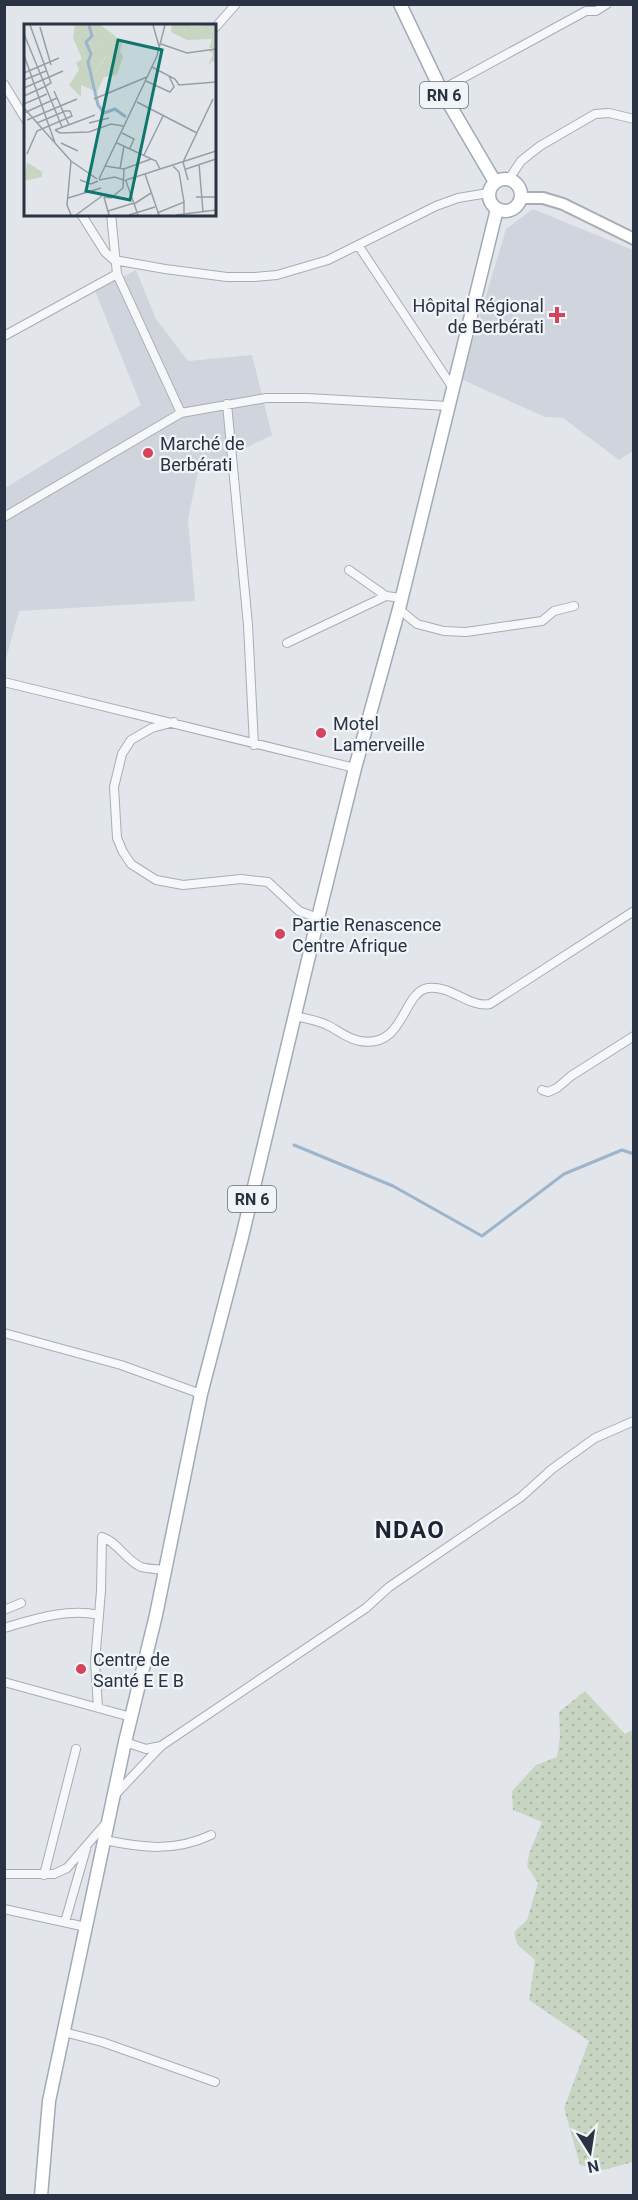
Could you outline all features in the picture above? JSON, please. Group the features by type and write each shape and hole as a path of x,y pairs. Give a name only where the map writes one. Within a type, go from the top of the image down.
{"main road":[{"name":"RN 6","path":"400,4 441,90 495,182"},
{"path":"509,179 518,184 522,193 521,198 512,210 502,211 492,205 489,193 495,182 509,179"},
{"name":"RN 6","path":"41,2196 49,2101 201,1394 242,1237 318,918 400,603 497,209"}],"street":[{"path":"216,27 236,4"},
{"path":"441,90 587,8 596,11 607,4"},
{"path":"4,84 24,117"},
{"path":"509,179 521,161 540,146 595,114 609,113 633,118"},
{"path":"82,216 105,252 114,260 227,277 277,275 328,260 436,206 458,198 489,193"},
{"path":"521,198 543,198 563,204 633,239"},
{"path":"111,216 117,274 181,413"},
{"path":"358,245 453,388"},
{"path":"4,336 117,274"},
{"path":"4,517 181,413 266,398 448,406"},
{"path":"227,404 249,625 254,745"},
{"path":"349,570 400,603 417,624 444,631 466,632 542,621 554,611 574,606"},
{"path":"287,644 386,596"},
{"path":"4,682 174,722 254,745 356,768"},
{"path":"174,722 152,728 131,740 122,754 114,787 117,838 131,864 156,880 183,885 241,879 268,882 300,911 318,918"},
{"path":"296,1016 326,1024 360,1041 380,1039 393,1031 402,1020 416,994 421,990 440,989 478,1004 490,1004 633,911"},
{"path":"542,1090 548,1092 557,1088 571,1076 633,1036"},
{"path":"4,1333 120,1365 201,1394"},
{"path":"114,1796 161,1746 366,1608 389,1587 521,1497 552,1469 595,1438 633,1421"},
{"path":"98,1707 95,1662 102,1536 142,1567 165,1570"},
{"path":"4,1610 21,1603"},
{"path":"4,1628 67,1612 99,1615"},
{"path":"4,1682 131,1717"},
{"path":"125,1742 146,1749 161,1746"},
{"path":"44,1875 76,1749"},
{"path":"4,1874 44,1875 54,1874 67,1868 109,1820"},
{"path":"105,1840 136,1847 161,1848 189,1844 210,1835"},
{"path":"64,1922 86,1848"},
{"path":"4,1909 86,1927"},
{"path":"64,2032 102,2042 215,2082"}],"shaded area":[{"name":"Hôpital Régional de Berbérati","path":"533,209 633,250 633,451 619,460 563,418 545,417 461,379 506,229"},
{"name":"Marché de Berbérati","path":"136,270 156,319 188,361 252,355 272,435 198,472 188,519 195,601 19,611 5,663 5,488 141,405 95,291"}],"green space":[{"path":"585,1691 625,1734 634,1729 633,2162 603,2170 580,2165 564,2108 589,2041 529,2000 535,1960 517,1944 514,1932 527,1920 538,1883 527,1866 529,1854 542,1822 513,1810 512,1791 536,1765 557,1757 560,1737 559,1712"}],"waterway":[{"path":"294,1145 393,1186 482,1236 564,1174 622,1150 634,1154"}],"place":[{"name":"Hôpital Régional de Berbérati","path":"557,315"},
{"name":"Marché de Berbérati","path":"148,453"},
{"name":"Motel Lamerveille","path":"321,733"},
{"name":"Partie Renascence Centre Afrique","path":"280,934"},
{"name":"Centre de Santé E E B","path":"81,1669"}],"district":[{"name":"NDAO","path":"410,1530"}]}
